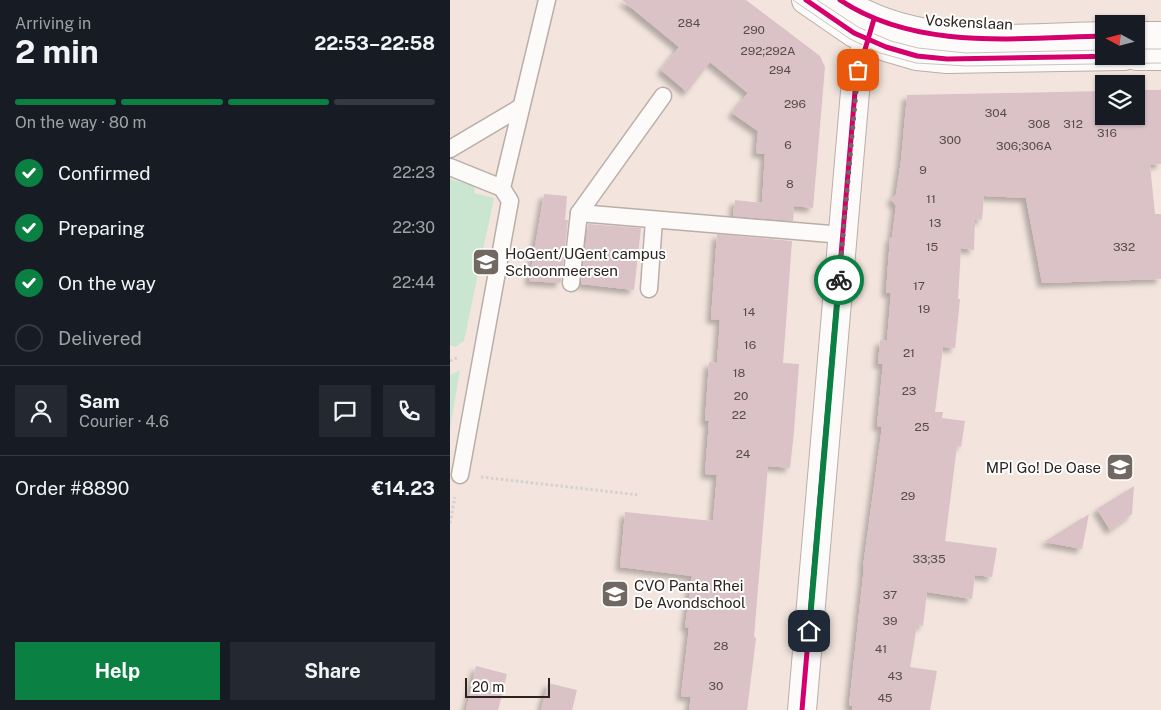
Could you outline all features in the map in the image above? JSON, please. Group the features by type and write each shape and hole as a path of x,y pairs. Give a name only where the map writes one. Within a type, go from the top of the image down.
{"street":[{"name":"Voskenslaan","path":"806,0 842,26 1002,38 1095,36"},
{"name":"Voskenslaan","path":"840,0 871,29 907,53 947,59 1095,56"},
{"path":"802,710 856,80 871,29"},
{"path":"1145,36 1161,36"},
{"path":"1145,56 1161,56"}],"lane":[{"path":"502,188 547,0"},
{"path":"571,283 579,213 663,96"},
{"path":"450,149 522,107"},
{"path":"450,167 502,188 510,201 460,475"},
{"path":"579,213 843,235"},
{"path":"649,289 654,220"}],"path":[{"path":"460,475 639,495"}],"green space":[{"path":"450,179 475,186 474,193 494,198 464,341 455,347 450,345"},
{"path":"460,370 450,429 450,375"}],"building":[{"path":"622,0 746,0 820,56 825,67 813,208 794,206 793,221 733,216 735,200 762,203 765,154 756,153 758,131 732,113 748,93 710,62 687,92 661,70 679,47"},
{"path":"1145,90 1161,90 1161,164 1150,165 1155,214 1161,214 1161,279 1042,283 1026,198 984,196 982,220 975,219 974,250 961,248 958,299 960,299 955,348 943,347 935,412 943,412 942,418 965,421 961,447 957,446 945,541 997,548 992,577 975,575 972,599 927,592 923,626 917,625 910,667 937,671 930,710 852,710 852,706 849,706 863,567 882,427 877,426 883,364 878,364 880,340 887,341 891,293 886,293 890,238 892,237 896,206 891,199 896,194 907,95 1095,91 1095,125 1145,125"},
{"path":"544,194 567,196 565,220 568,220 561,282 559,283 529,281"},
{"path":"588,224 641,228 634,290 581,284"},
{"path":"717,234 792,241 783,363 799,364 794,431 790,468 768,466 754,637 756,638 747,710 689,710 691,697 681,696 689,628 685,627 692,576 620,567 625,512 713,521 717,475 705,474 709,421 705,421 709,362 717,363 720,320 711,319"},
{"path":"1134,486 1132,514 1110,530 1097,509"},
{"path":"1089,514 1082,549 1044,542"},
{"path":"476,666 507,674 498,710 466,710"},
{"path":"548,683 577,690 572,710 541,710"}],"tram line":[{"path":"793,0 850,39 880,53 916,63 967,66 1161,63"},
{"path":"817,0 858,27 891,41 918,48 966,53 1095,50"},
{"path":"1145,49 1161,49"}],"cycle path":[{"path":"806,0 854,33 886,47 917,56 947,59 1095,56"},
{"path":"840,0 870,16 901,27 934,34 1002,39 1095,36"},
{"path":"802,710 856,80 874,19"}],"way so far":[{"path":"839,280 858,70"}],"place":[{"name":"HoGent/UGent campus Schoonmeersen","path":"486,262"},
{"name":"MPI Go! De Oase","path":"1120,467"},
{"name":"CVO Panta Rhei De Avondschool","path":"615,594"}],"route":[{"path":"809,631 839,280"}]}
